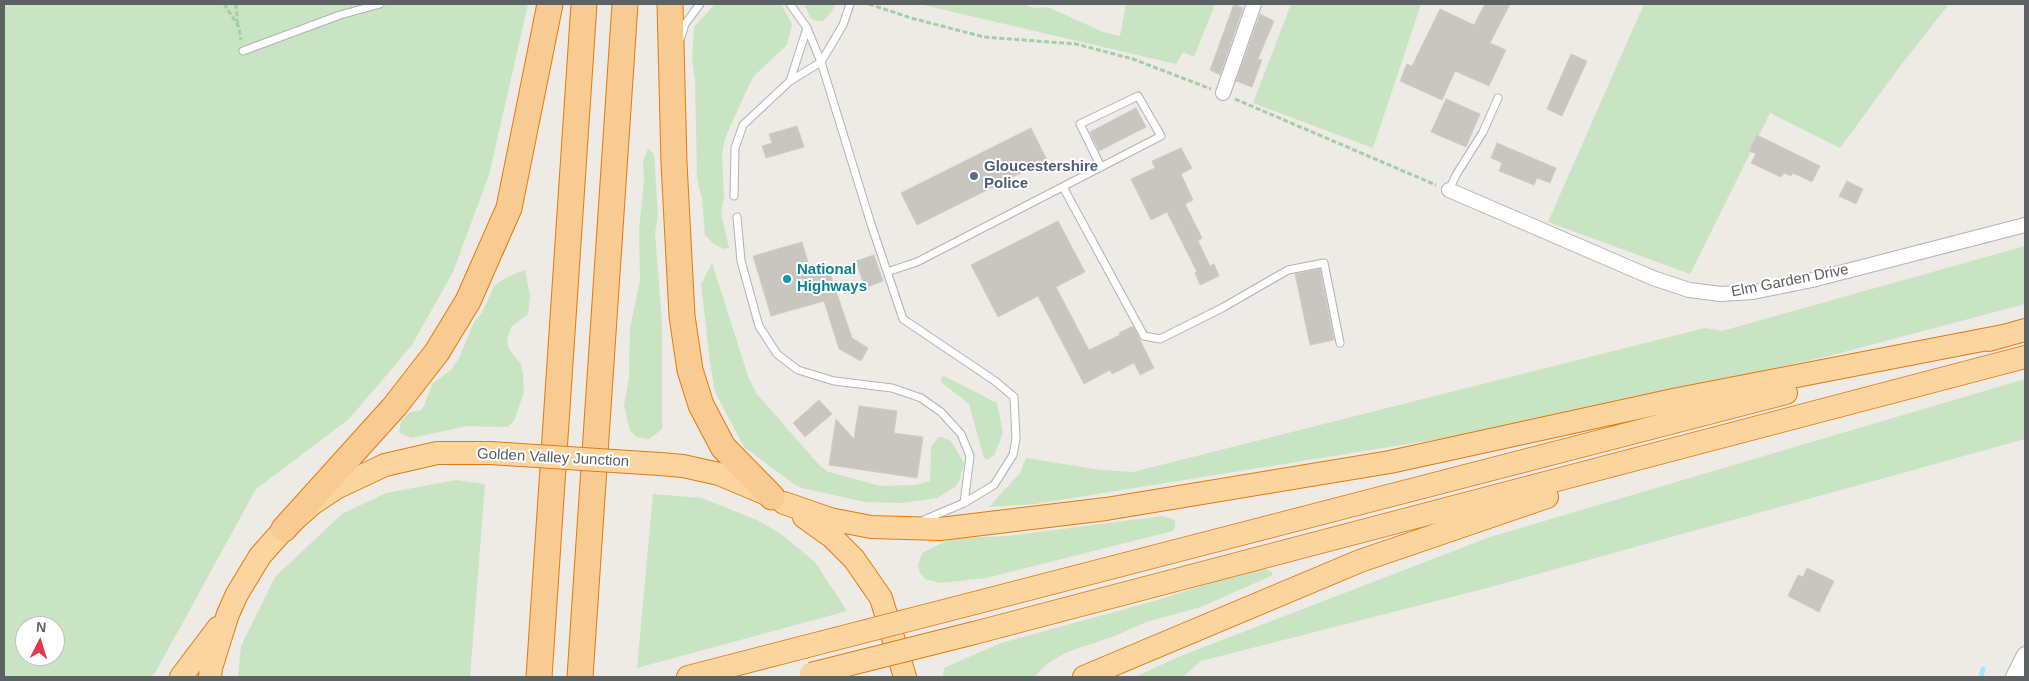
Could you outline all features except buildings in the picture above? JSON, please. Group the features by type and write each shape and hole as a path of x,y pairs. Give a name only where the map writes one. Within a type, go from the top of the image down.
{"highway":[{"path":"284,529 395,406 437,352 468,300 509,208 550,4"},
{"path":"539,677 584,4"},
{"path":"580,677 624,4"},
{"path":"670,4 674,163 682,316 690,370 701,405 723,447 778,500 830,519 871,527 940,529 1076,512 1390,462 1678,400 2003,336"},
{"path":"688,677 2025,330"},
{"path":"805,676 2025,357"},
{"path":"1084,677 1360,561 1740,432"},
{"name":"Golden Valley Junction","path":"210,677 211,668 228,614 237,594 260,556 284,529 312,504 336,488 385,465 437,453 490,453 683,466 719,474 778,500 832,537 854,559 881,598 906,677"},
{"path":"181,677 228,614"}],"street":[{"path":"1223,93 1254,4"},
{"name":"Elm Garden Drive","path":"1449,190 1653,278 1689,290 1721,294 1753,292 1812,280 2025,225"},
{"path":"2014,677 2025,655"}],"lane":[{"path":"243,51 340,15 380,4"},
{"path":"680,42 684,24 700,4"},
{"path":"790,4 807,28 821,62 903,319 995,381 1014,397 1016,439 1013,455 994,485 964,503 926,520 871,527"},
{"path":"734,196 735,148 744,125 790,81 821,62 843,25 850,4"},
{"path":"790,81 807,28"},
{"path":"672,78 678,51"},
{"path":"887,272 917,262 1162,136 1138,96 1080,124 1101,167"},
{"path":"1449,190 1456,175 1484,132 1498,98"},
{"path":"1064,187 1144,336 1160,339 1222,308 1288,270 1324,263 1340,343"},
{"path":"736,217 741,261 760,326 777,354 798,370 834,381 892,388 921,398 940,412 962,434 970,456 964,503"}],"path":[{"path":"224,4 238,27"},
{"path":"236,4 243,51"},
{"path":"869,4 911,18 984,38 1058,42 1086,46 1133,59 1223,93 1449,190"}],"green space":[{"path":"4,4 528,4 489,175 453,272 412,345 349,419 256,489 155,673 150,677 4,677"},
{"path":"715,4 781,4 792,24 787,45 754,76 725,138 722,155 724,197 721,213 729,248 724,249 714,244 705,235 702,199 697,178 695,80 692,59 694,27"},
{"path":"804,4 835,4 832,11 823,21 819,21 811,19"},
{"path":"919,4 1024,4 1033,8 1048,7 1103,32 1120,36 1126,4 1215,4 1194,57 1183,52 1176,64"},
{"path":"1291,4 1421,4 1373,148 1253,103"},
{"path":"1644,4 1949,4 1840,148 1770,113 1690,274 1548,222"},
{"path":"648,149 654,154 658,216 655,233 662,323 662,429 649,439 637,437 630,431 624,406 629,377 630,328 640,280 639,229 644,182 643,161"},
{"path":"2025,246 2025,304 1829,356 1495,430 1035,504 989,507 1020,473 1026,458 1101,470 1133,472 1705,328 1722,331"},
{"path":"712,263 748,376 756,393 821,467 829,472 880,486 916,485 930,481 931,447 938,437 942,437 951,441 964,463 960,480 955,487 937,498 900,503 865,502 802,488 744,447 715,392 701,284"},
{"path":"525,270 530,296 528,314 511,327 507,340 509,349 521,364 523,374 524,392 514,421 507,427 467,426 411,438 399,433 401,421 410,412 422,410 433,383 451,370 459,358 474,322 482,313 494,286 505,278"},
{"path":"942,375 997,403 1003,433 994,456 987,460 984,458 969,404 941,382"},
{"path":"2025,379 2025,439 1487,588 1201,661 1183,677 1135,677 1178,657 1490,537"},
{"path":"456,480 485,484 470,677 238,677 241,646 275,577 342,514 386,493"},
{"path":"653,494 702,498 757,520 780,533 815,562 847,611 637,668"},
{"path":"1163,516 1175,520 1173,531 986,578 940,583 925,579 920,573 918,565 922,553 946,541 958,538 1008,536"},
{"path":"1253,569 1266,569 1273,573 1271,576 1201,607 1146,622 1115,636 1067,652 1048,663 1034,677 943,677 944,668 1001,643 1158,600"}],"waterway":[{"path":"1981,677 1983,669"}],"place":[{"name":"Gloucestershire Police","path":"974,176"},
{"name":"National Highways","path":"787,279"}]}
